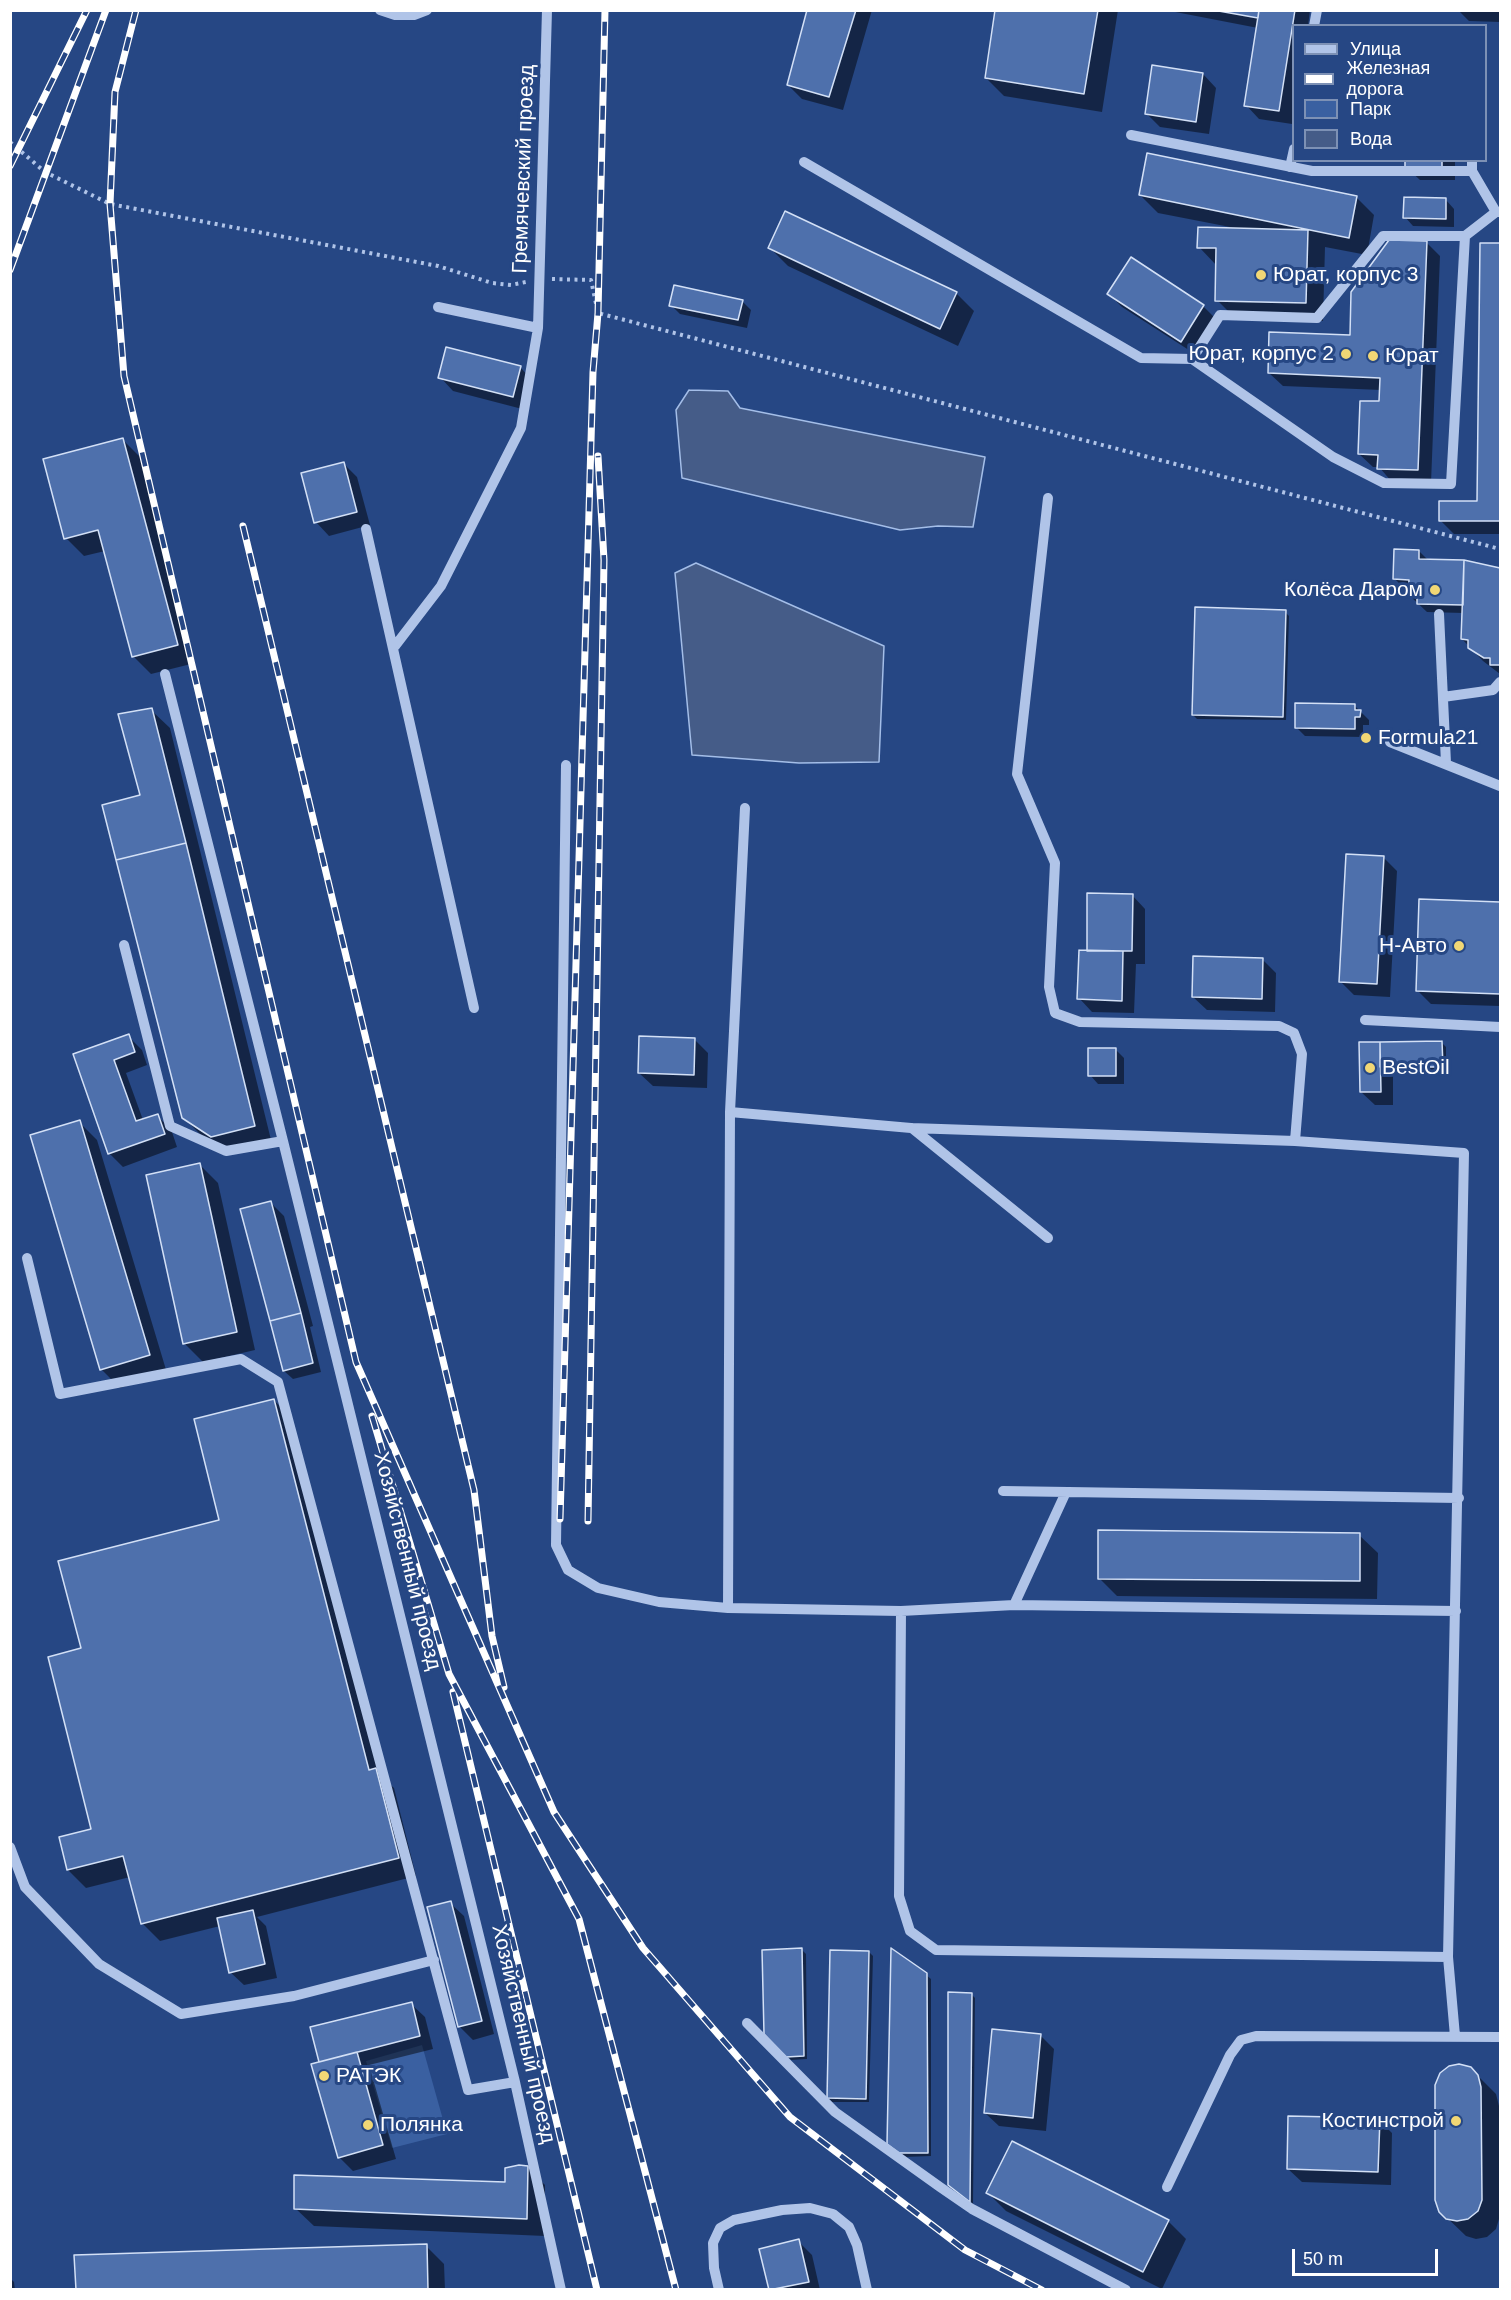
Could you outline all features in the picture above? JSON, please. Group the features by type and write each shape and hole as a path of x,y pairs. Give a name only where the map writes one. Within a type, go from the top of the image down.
{"street":[{"path":"380,10 395,15 414,15 427,10"},
{"name":"Гремячевский проезд","path":"395,646 441,586 521,428 538,328 547,10"},
{"path":"1131,135 1312,171 1472,166 1498,212 1465,236 1383,236 1317,318 1220,315 1192,359"},
{"path":"1290,167 1292,155"},
{"path":"804,162 1141,358 1192,359 1332,457 1384,483 1451,484 1465,236"},
{"path":"438,307 538,328"},
{"path":"1048,498 1017,774 1055,863 1049,987 1055,1013 1080,1022 1280,1026 1294,1033 1302,1054 1295,1141"},
{"path":"366,529 395,646 474,1008"},
{"path":"1439,614 1446,763"},
{"name":"Хозяйственный проезд","path":"165,674 516,2082 561,2289"},
{"path":"1443,697 1493,690 1500,682"},
{"path":"1390,742 1500,786"},
{"path":"566,765 556,1545 568,1570 598,1588 658,1602 728,1608 901,1611 1014,1605 1456,1611"},
{"path":"728,1608 730,1112 745,808"},
{"path":"124,945 171,1126 226,1151 283,1141"},
{"path":"1365,1020 1500,1027"},
{"path":"730,1112 911,1128 1295,1141 1464,1153 1459,1498 1448,1957 1455,2036"},
{"path":"911,1128 1048,1238"},
{"path":"27,1258 60,1395 241,1359 278,1382 468,2090 516,2082"},
{"path":"1003,1491 1459,1498"},
{"path":"1014,1605 1066,1492"},
{"path":"901,1611 900,1896 910,1931 936,1950 1448,1957"},
{"path":"10,1847 25,1887 99,1964 181,2014 294,1996 434,1960"},
{"path":"747,2023 835,2112 940,2187 972,2209 1126,2289"},
{"path":"1167,2187 1230,2055 1241,2040 1256,2036 1500,2037"},
{"path":"719,2289 714,2268 713,2243 720,2228 734,2220 782,2210 810,2208 833,2214 849,2227 857,2245 867,2289"}],"path":[{"path":"10,142 45,172 110,204 438,266 492,283 511,285 540,280 575,278 591,280 598,313 1500,549"}],"green space":[{"path":"422,2045 447,2134 392,2148 366,2061"}],"water":[{"path":"689,390 728,391 740,408 985,457 973,527 938,526 900,530 682,478 676,410"},
{"path":"696,563 884,646 879,762 799,763 692,755 675,573"}],"building":[{"path":"807,10 856,10 829,97 787,85"},
{"path":"995,10 1098,10 1084,94 985,78"},
{"path":"1213,10 1259,10 1258,18"},
{"path":"1259,10 1295,10 1279,111 1244,106"},
{"path":"1152,65 1203,73 1196,122 1145,114"},
{"path":"1147,153 1357,196 1349,238 1139,195"},
{"path":"1405,162 1442,162 1442,168 1405,167"},
{"path":"1404,197 1446,198 1446,219 1403,218"},
{"path":"785,211 957,292 940,329 768,248"},
{"name":"Юрат, корпус 3","path":"1198,227 1308,230 1306,303 1215,301 1216,248 1197,248"},
{"name":"Юрат, корпус 2","path":"1389,240 1427,241 1418,470 1377,469 1378,455 1358,454 1360,401 1379,401 1380,378 1268,373 1269,332 1350,335 1351,292"},
{"path":"1480,243 1500,243 1500,521 1439,521 1439,501 1477,501"},
{"path":"1131,257 1204,305 1181,342 1107,294"},
{"path":"674,285 743,300 738,320 669,306"},
{"path":"446,347 521,366 513,397 438,378"},
{"path":"123,438 178,645 132,657 98,530 64,539 43,459"},
{"path":"344,462 357,512 314,523 301,473"},
{"path":"1394,549 1419,550 1419,559 1464,560 1463,605 1417,604 1417,596 1408,596 1409,580 1393,579"},
{"path":"1464,560 1500,568 1500,665 1490,665 1490,658 1484,658 1468,648 1468,640 1461,639"},
{"path":"1195,607 1286,610 1283,717 1192,715"},
{"path":"1295,703 1355,704 1355,710 1361,710 1360,717 1355,717 1355,729 1295,728"},
{"path":"152,708 186,843 116,860 102,805 140,795 118,714"},
{"path":"186,843 255,1126 211,1137 182,1118 116,860"},
{"path":"1346,854 1384,856 1377,984 1339,982"},
{"path":"1087,893 1133,894 1132,951 1087,951"},
{"name":"Н-Авто","path":"1419,899 1500,902 1500,994 1416,991"},
{"path":"1079,950 1123,951 1122,1001 1077,999"},
{"path":"1193,956 1263,958 1262,999 1192,997"},
{"path":"129,1034 135,1052 114,1060 136,1121 158,1114 165,1134 108,1154 73,1054"},
{"path":"639,1036 695,1038 694,1075 638,1073"},
{"path":"1442,1041 1443,1067 1380,1067 1380,1042"},
{"path":"1359,1042 1380,1042 1381,1092 1360,1092"},
{"path":"1088,1048 1116,1048 1116,1076 1088,1076"},
{"path":"80,1120 150,1355 100,1370 30,1135"},
{"path":"200,1163 237,1332 183,1344 146,1175"},
{"path":"271,1201 301,1313 270,1321 240,1209"},
{"path":"301,1313 313,1363 283,1371 270,1321"},
{"path":"274,1399 369,1770 376,1768 399,1858 141,1924 123,1856 67,1870 59,1837 91,1829 48,1657 81,1648 58,1561 219,1520 194,1419"},
{"path":"1098,1530 1360,1533 1360,1581 1098,1579"},
{"path":"451,1901 482,2021 458,2027 427,1907"},
{"path":"253,1910 265,1964 229,1973 217,1918"},
{"path":"802,1948 804,2056 786,2057 764,2034 762,1950"},
{"path":"891,1948 927,1973 928,2153 899,2153 887,2144"},
{"path":"830,1950 869,1951 866,2099 827,2098"},
{"path":"948,1992 972,1993 970,2202 948,2185"},
{"path":"412,2002 420,2036 319,2062 310,2027"},
{"path":"992,2029 1041,2034 1033,2118 984,2113"},
{"path":"357,2052 383,2145 338,2158 311,2064"},
{"path":"1459,2064 1471,2067 1478,2075 1481,2087 1482,2200 1478,2211 1468,2219 1457,2221 1446,2219 1439,2212 1435,2200 1435,2085 1440,2073 1449,2066"},
{"path":"1288,2116 1380,2118 1378,2172 1287,2169"},
{"path":"1012,2141 1169,2220 1143,2272 986,2193"},
{"path":"528,2166 527,2219 294,2209 294,2175 505,2182 505,2168"},
{"path":"799,2239 809,2282 769,2290 759,2249"},
{"path":"427,2244 428,2290 76,2290 74,2255"}],"railway":[{"path":"10,166 87,10"},
{"path":"10,270 106,10"},
{"path":"136,10 115,92 110,204 124,376 356,1362 554,1812 643,1948 790,2117 965,2250 1042,2290"},
{"path":"560,1519 593,372 598,313 605,10"},
{"path":"588,1521 604,560 598,456"},
{"path":"243,526 474,1490 492,1636 504,1687"},
{"path":"372,1416 449,1674 579,1919 676,2290"},
{"path":"453,1692 597,2290"}],"place":[{"name":"Юрат, корпус 3","path":"1261,275"},
{"name":"Юрат, корпус 2","path":"1346,354"},
{"name":"Юрат","path":"1373,356"},
{"name":"Колёса Даром","path":"1435,590"},
{"name":"Formula21","path":"1366,738"},
{"name":"Н-Авто","path":"1459,946"},
{"name":"BestOil","path":"1370,1068"},
{"name":"РАТЭК","path":"324,2076"},
{"name":"Костинстрой","path":"1456,2121"},
{"name":"Полянка","path":"368,2125"}]}
